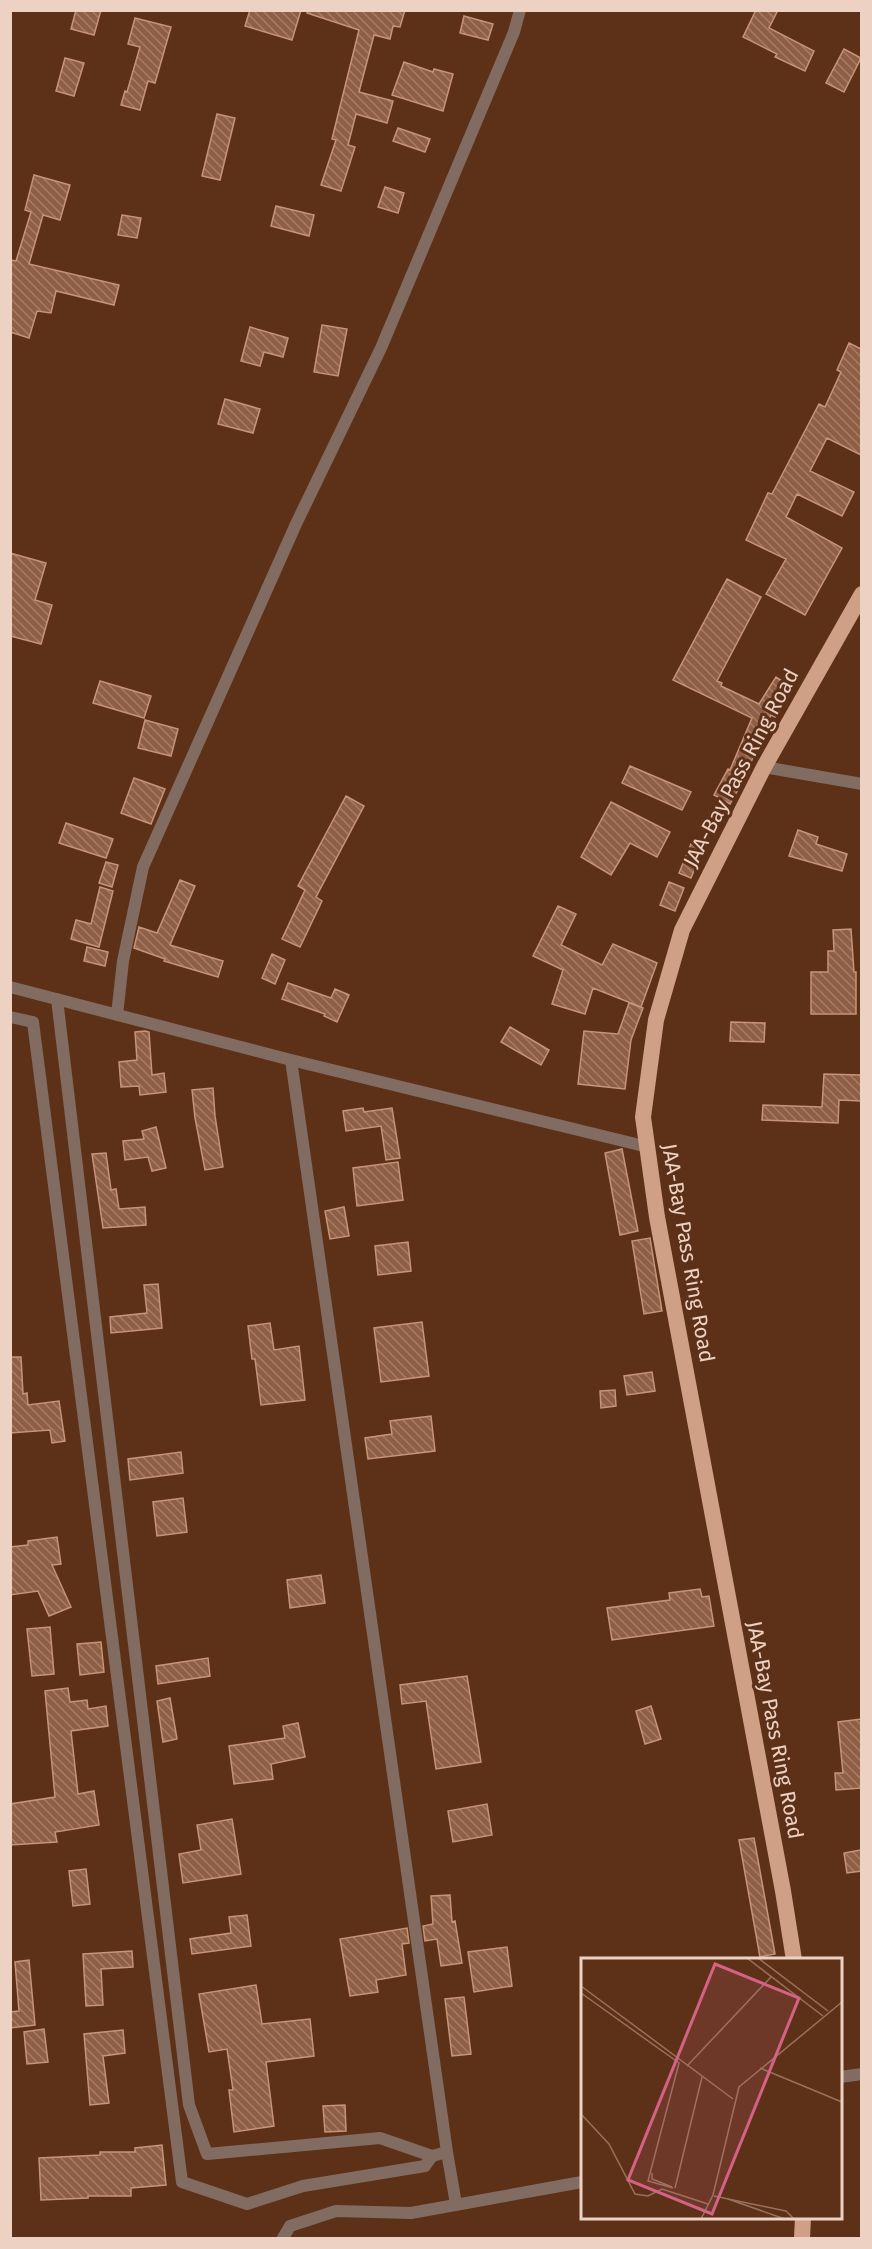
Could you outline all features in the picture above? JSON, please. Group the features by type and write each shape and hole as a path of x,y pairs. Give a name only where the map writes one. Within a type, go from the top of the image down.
{"highway":[{"name":"JAA-Bay Pass Ring Road","path":"794,1958 657,1217 643,1117 656,1020 682,930 764,766 861,594"},
{"path":"802,2238 803,2219"}],"street":[{"path":"117,1015 123,961 143,867 296,524 381,348 510,43 520,10"},
{"path":"764,766 861,784"},
{"path":"10,987 291,1060 648,1147"},
{"path":"57,999 189,2106 207,2154 380,2138 432,2156 447,2152"},
{"path":"10,1017 33,1022 182,2182 246,2204 303,2186 425,2166 432,2156"},
{"path":"291,1060 456,2204"},
{"path":"842,2077 861,2074"},
{"path":"283,2238 290,2226 336,2211 411,2212 581,2182"}],"building":[{"path":"76,10 101,10 94,35 71,29"},
{"path":"250,10 301,10 292,40 245,26"},
{"path":"308,10 405,10 400,27 393,26 390,39 374,35 359,92 393,101 387,123 356,114 348,145 355,147 341,191 321,185 336,140 332,139 359,30 307,13"},
{"path":"756,10 778,10 769,28 814,51 805,71 775,57 777,54 743,37"},
{"path":"464,16 493,24 488,40 460,33"},
{"path":"135,18 171,27 155,83 148,81 140,110 121,105 140,47 128,44"},
{"path":"844,49 861,58 844,92 826,83"},
{"path":"65,58 84,63 74,96 56,91"},
{"path":"404,62 433,72 434,69 453,74 443,111 392,95"},
{"path":"217,114 235,118 220,180 202,176"},
{"path":"398,128 430,139 425,152 393,141"},
{"path":"34,175 70,185 60,220 43,215 29,264 119,285 114,305 56,291 51,313 37,311 29,338 10,332 10,260 16,261 31,212 25,210"},
{"path":"385,187 404,193 398,213 378,207"},
{"path":"276,206 314,215 309,236 271,226"},
{"path":"122,215 141,218 137,238 118,235"},
{"path":"322,325 347,329 338,376 314,372"},
{"path":"250,327 288,338 283,357 264,352 260,366 241,361"},
{"path":"849,343 861,349 861,455 827,438 810,471 854,492 842,516 797,494 786,517 842,548 805,615 766,594 786,559 746,540 768,493 772,494 819,404 825,407 841,372 837,370"},
{"path":"225,399 260,409 253,433 218,424"},
{"path":"10,553 46,563 35,600 52,605 41,644 10,636"},
{"path":"727,579 761,597 717,681 722,683 721,686 759,704 776,677 793,688 775,717 771,715 752,754 754,755 744,779 730,804 714,795 728,769 730,770 752,718 673,680"},
{"path":"100,681 151,696 144,718 93,703"},
{"path":"145,720 178,729 171,756 138,748"},
{"path":"630,766 691,792 682,810 622,783"},
{"path":"134,778 165,789 151,824 121,813"},
{"path":"346,796 364,806 316,897 322,901 300,947 282,939 305,890 298,886"},
{"path":"611,802 670,832 657,857 630,843 611,875 581,857"},
{"path":"66,823 113,839 106,858 59,843"},
{"path":"798,830 818,837 816,844 847,854 842,871 789,856"},
{"path":"691,844 703,848 691,878 679,873"},
{"path":"106,862 118,865 112,887 99,883"},
{"path":"180,880 195,886 170,945 223,961 218,977 164,961 165,959 134,948 139,927 157,933"},
{"path":"669,882 684,888 675,911 660,905"},
{"path":"100,887 113,891 99,947 71,939 76,920 91,924"},
{"path":"558,906 576,914 561,945 602,965 613,944 657,963 641,1007 593,988 585,1014 552,1004 563,970 533,956"},
{"path":"851,929 854,972 856,972 856,1014 811,1014 811,972 828,972 828,951 834,951 833,930"},
{"path":"87,947 108,952 105,966 84,961"},
{"path":"272,954 285,960 275,984 262,978"},
{"path":"288,983 331,998 335,989 349,995 337,1022 324,1016 325,1014 282,999"},
{"path":"629,1003 643,1008 631,1040 625,1089 578,1084 584,1031 618,1034"},
{"path":"731,1022 765,1023 764,1042 730,1041"},
{"path":"510,1027 549,1050 541,1065 501,1042"},
{"path":"135,1032 149,1032 152,1075 164,1073 166,1092 140,1095 139,1086 121,1087 119,1062 137,1060"},
{"path":"824,1074 861,1075 861,1101 839,1100 838,1123 762,1120 763,1105 822,1107"},
{"path":"213,1088 223,1167 205,1170 192,1090"},
{"path":"363,1108 364,1112 392,1108 400,1158 386,1160 381,1126 346,1131 343,1111"},
{"path":"156,1127 166,1168 152,1171 148,1157 125,1160 123,1141 144,1139 142,1131"},
{"path":"622,1149 638,1231 620,1235 605,1153"},
{"path":"106,1153 111,1190 116,1189 119,1209 145,1207 146,1225 103,1228 92,1154"},
{"path":"398,1162 403,1200 357,1206 353,1168"},
{"path":"344,1207 349,1236 330,1239 325,1211"},
{"path":"650,1238 662,1311 644,1314 632,1241"},
{"path":"408,1242 411,1271 378,1275 375,1246"},
{"path":"158,1284 162,1328 111,1333 110,1317 147,1313 144,1285"},
{"path":"422,1322 429,1376 381,1382 374,1328"},
{"path":"270,1323 274,1350 299,1346 305,1400 261,1405 248,1326"},
{"path":"10,1357 21,1357 23,1394 27,1393 28,1405 59,1401 65,1441 52,1443 50,1430 10,1433"},
{"path":"652,1372 655,1391 627,1395 624,1376"},
{"path":"615,1390 616,1406 601,1408 600,1391"},
{"path":"431,1416 435,1451 368,1459 365,1438 392,1434 390,1421"},
{"path":"181,1452 183,1473 130,1480 128,1459"},
{"path":"183,1498 187,1532 157,1536 153,1502"},
{"path":"57,1537 61,1564 52,1565 71,1607 49,1616 38,1591 10,1595 10,1547 28,1545 28,1541"},
{"path":"321,1575 325,1603 290,1608 287,1580"},
{"path":"700,1589 702,1597 709,1596 714,1626 612,1640 607,1608 670,1600 669,1593"},
{"path":"50,1627 54,1674 32,1676 27,1629"},
{"path":"101,1642 104,1672 80,1675 77,1644"},
{"path":"208,1658 210,1676 158,1684 156,1666"},
{"path":"467,1676 481,1762 436,1769 426,1701 402,1704 400,1685"},
{"path":"68,1688 70,1702 87,1700 88,1709 106,1706 108,1726 71,1731 78,1794 94,1791 99,1825 55,1832 57,1842 10,1845 10,1804 55,1797 45,1691"},
{"path":"170,1698 177,1739 163,1742 157,1701"},
{"path":"651,1706 661,1739 645,1744 636,1711"},
{"path":"861,1719 861,1788 836,1790 835,1773 843,1773 838,1722"},
{"path":"298,1723 305,1757 271,1764 273,1779 234,1784 229,1746 285,1738 283,1726"},
{"path":"487,1804 492,1835 453,1842 448,1811"},
{"path":"232,1819 241,1874 183,1883 179,1854 201,1850 197,1825"},
{"path":"754,1838 775,1954 760,1957 739,1840"},
{"path":"861,1850 861,1871 847,1873 844,1853"},
{"path":"86,1869 90,1904 73,1906 69,1871"},
{"path":"450,1895 452,1922 455,1921 462,1963 441,1966 437,1939 425,1941 423,1926 433,1924 431,1896"},
{"path":"247,1915 251,1946 192,1954 190,1939 231,1933 229,1917"},
{"path":"407,1928 409,1943 402,1944 406,1975 376,1980 378,1992 350,1996 340,1939"},
{"path":"507,1947 512,1986 474,1992 468,1952"},
{"path":"132,1951 133,1967 101,1969 103,2005 86,2006 83,1954"},
{"path":"29,1960 35,2025 10,2028 10,2012 19,2011 15,1962"},
{"path":"256,1985 262,2024 310,2019 314,2056 266,2062 274,2126 234,2132 229,2090 233,2090 227,2049 209,2052 199,1994"},
{"path":"464,1997 471,2054 452,2056 445,1999"},
{"path":"44,2029 48,2062 27,2064 24,2032"},
{"path":"123,2030 125,2053 103,2056 109,2103 90,2105 84,2034"},
{"path":"345,2105 346,2131 325,2132 323,2106"},
{"path":"162,2145 166,2185 131,2188 131,2196 88,2196 88,2198 41,2200 39,2158 100,2155 100,2152 135,2152 135,2148"}]}
